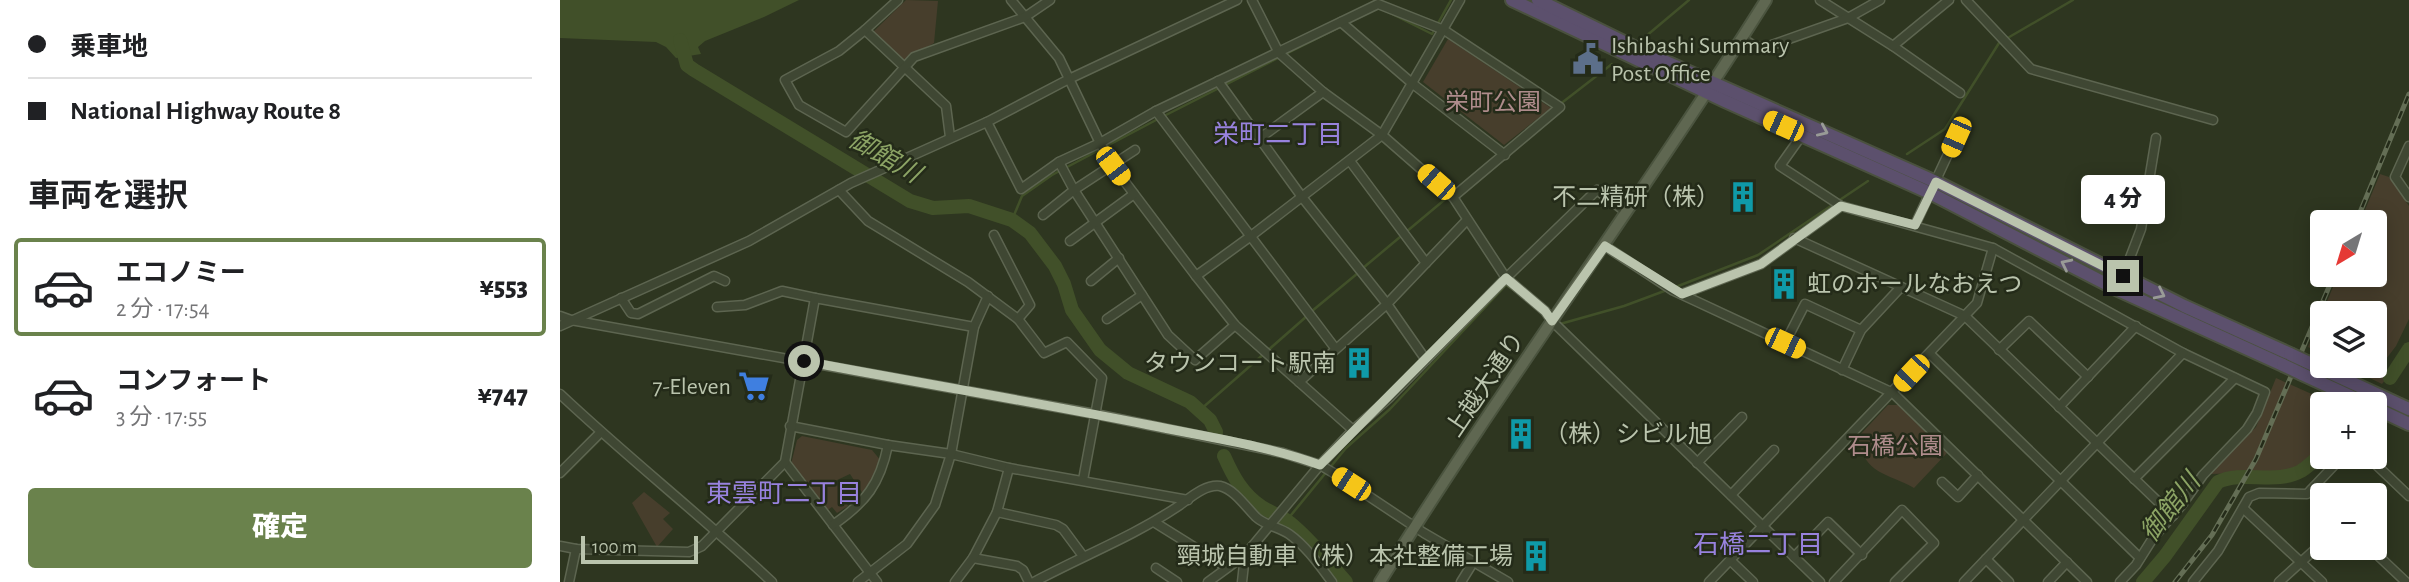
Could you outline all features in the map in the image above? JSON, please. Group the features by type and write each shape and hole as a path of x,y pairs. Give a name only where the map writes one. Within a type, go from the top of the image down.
{"highway":[{"path":"1512,0 1933,187 2123,276 2305,368 2409,409"},
{"path":"1538,0 1802,135 1933,187 2116,289 2286,359"},
{"path":"2305,368 2346,392"},
{"path":"2387,414 2409,424"}],"main road":[{"name":"上越大通り","path":"1380,582 1766,0"}],"street":[{"path":"898,0 839,51 785,80 799,105 846,132 914,57 1025,17 1050,0"},
{"path":"1011,0 1059,58 1113,166 1196,276 1235,325 1353,430"},
{"path":"560,326 749,241 890,164 987,122 1069,79 1237,0"},
{"path":"1252,0 1279,53 1323,92 1382,135 1453,197 1506,278 1545,311 1552,321 1820,582"},
{"path":"1196,276 1382,135 1460,0"},
{"path":"1820,0 1894,46 1960,93"},
{"path":"1742,38 1754,47 1761,48 1848,18 1880,0"},
{"path":"1894,46 1949,0"},
{"path":"1966,0 2031,69 2213,120"},
{"path":"987,122 1021,190 1059,162 1100,144 1156,111 1378,4 1444,30 1560,107 1453,197"},
{"path":"1341,22 1413,84 1506,155"},
{"path":"865,30 946,106 950,137"},
{"path":"1218,81 1302,197 1387,304 1426,360"},
{"path":"1259,138 1323,92"},
{"path":"1156,111 1335,348"},
{"path":"1802,135 1780,166 1836,203 1993,248 2183,353 2265,392 2247,429 2203,475 2120,582"},
{"path":"1915,225 1956,137"},
{"path":"2123,276 2141,229 2156,138"},
{"path":"2409,146 2395,177 2409,197"},
{"path":"1043,215 1074,190 1135,150"},
{"path":"1350,161 1426,263"},
{"path":"1059,162 1074,190 1168,335 1195,360 1235,325"},
{"path":"839,190 868,221 988,296 1017,319 1044,354 1066,342 1102,378 1083,480"},
{"path":"1208,582 1245,555 1287,503 1353,430 1380,408 1506,278 1597,190 1626,212"},
{"path":"1070,240 1134,194"},
{"path":"1682,294 1761,264 1836,203"},
{"path":"1299,382 1387,304 1467,220"},
{"path":"993,235 1030,305 1017,319"},
{"path":"1794,238 1965,316 2173,516"},
{"path":"1605,246 1682,294 1893,393 2087,582"},
{"path":"1709,582 1977,303 1993,248"},
{"path":"1091,281 1119,258"},
{"path":"621,298 631,313 638,314 714,276 724,281"},
{"path":"1842,370 1861,330 1901,287"},
{"path":"717,307 745,305 782,291 974,327"},
{"path":"1107,319 1142,295"},
{"path":"858,582 907,544 923,524 941,491 951,454 974,327 988,296"},
{"path":"560,546 576,550 689,552 702,546 718,531 785,462 815,298"},
{"path":"1785,343 1805,304 1861,330"},
{"path":"560,316 1260,447 1320,465 1508,582"},
{"path":"1999,350 2029,321 2088,377"},
{"path":"2059,407 2136,326"},
{"path":"1964,582 2183,353"},
{"path":"1930,354 2140,558"},
{"path":"2134,479 2235,378"},
{"path":"560,394 718,531 772,582"},
{"path":"1697,463 1742,416"},
{"path":"790,426 1188,500"},
{"path":"560,473 601,432"},
{"path":"833,525 866,499 880,474 888,445"},
{"path":"1731,495 1774,450"},
{"path":"785,462 877,582"},
{"path":"955,582 972,558 997,512 1009,468"},
{"path":"2318,483 2331,469"},
{"path":"2381,469 2409,496"},
{"path":"1942,482 1958,497 1978,475"},
{"path":"1034,582 1154,522 1202,490 1220,486 1228,489 1259,519 1282,529 1296,539 1332,582"},
{"path":"2193,582 2218,551 2253,494 2307,494 2310,491"},
{"path":"2243,508 2322,582"},
{"path":"1834,582 1902,510 1934,543 1895,582"},
{"path":"997,512 1056,525 1063,529 1083,556"},
{"path":"1154,522 1226,567"},
{"path":"1794,557 1828,522 1862,555"},
{"path":"569,582 576,550"},
{"path":"2279,582 2310,554"},
{"path":"1242,582 1245,555"},
{"path":"972,558 1017,566 1023,570 1028,582"},
{"path":"1986,559 2009,582"},
{"path":"1730,560 1753,582"},
{"path":"2383,560 2407,581"},
{"path":"1461,582 1474,561"},
{"path":"2048,582 2067,562"},
{"path":"1156,568 1177,582"}],"green space":[{"path":"906,0 938,1 934,43 904,60 872,33"},
{"name":"栄町公園","path":"1448,39 1551,108 1504,145 1423,82"},
{"path":"2380,174 2389,177 2409,206 2409,319 2387,358 2387,301 2327,301 2333,287 2387,287 2387,210 2365,210"},
{"path":"2276,378 2310,393 2310,457 2299,467 2282,472 2210,474 2256,427"},
{"path":"2370,378 2387,378 2382,384"},
{"name":"石橋公園","path":"1888,405 1898,405 1947,453 1914,488 1871,466 1861,449 1858,437"},
{"path":"802,436 872,450 881,461 863,494 850,474 835,481 848,506 837,513 832,507 825,512 791,464 797,440"},
{"path":"644,492 670,513 663,519 673,529 657,547 632,503"}],"shaded area":[{"path":"560,0 799,0 705,41 698,47 701,54 676,58 666,47 656,42 560,38"}],"waterway":[{"path":"1386,11 1432,34 1451,0"},
{"path":"1639,42 1689,0"},
{"path":"1907,154 1945,129 1999,43 2073,0"},
{"path":"1286,54 1342,26"},
{"name":"御館川","path":"680,40 687,65 694,70 910,201 933,208 969,206 1012,220 1030,233 1055,266 1072,310 1100,350 1128,373 1190,402 1210,420 1216,432"},
{"path":"1164,116 1280,57"},
{"path":"1559,105 1612,64"},
{"path":"1012,220 1022,196 1052,175 1158,119"},
{"path":"1673,288 1758,255 1868,181"},
{"path":"1363,268 1449,196"},
{"path":"1312,311 1358,273"},
{"path":"1287,520 1346,448 1390,409 1506,285 1518,293"},
{"path":"1560,324 1624,306 1667,290"},
{"path":"1200,410 1307,316"},
{"name":"御館川","path":"2390,378 2409,349"},
{"name":"御館川","path":"1224,456 1249,496 1298,530 1346,582"},
{"name":"御館川","path":"2143,582 2218,482 2238,477 2281,477 2291,475 2310,464"}],"railway":[{"path":"2361,210 2409,94"},
{"path":"2175,582 2212,535 2256,459 2329,287"}],"place":[{"name":"Ishibashi Summary Post Office","path":"1588,59"},
{"name":"不二精研（株）","path":"1743,197"},
{"name":"虹のホールなおえつ","path":"1784,284"},
{"name":"タウンコート駅南","path":"1359,363"},
{"name":"7-Eleven","path":"754,386"},
{"name":"（株）シビル旭","path":"1521,434"},
{"name":"頸城自動車（株）本社整備工場","path":"1536,556"}],"district":[{"name":"栄町二丁目","path":"1278,134"},
{"name":"東雲町二丁目","path":"784,493"},
{"name":"石橋二丁目","path":"1758,544"}],"route":[{"path":"804,361 1241,443 1320,465 1506,278 1545,311 1552,321 1605,246 1682,294 1761,264 1841,206 1915,225 1936,182 2123,276"}]}
